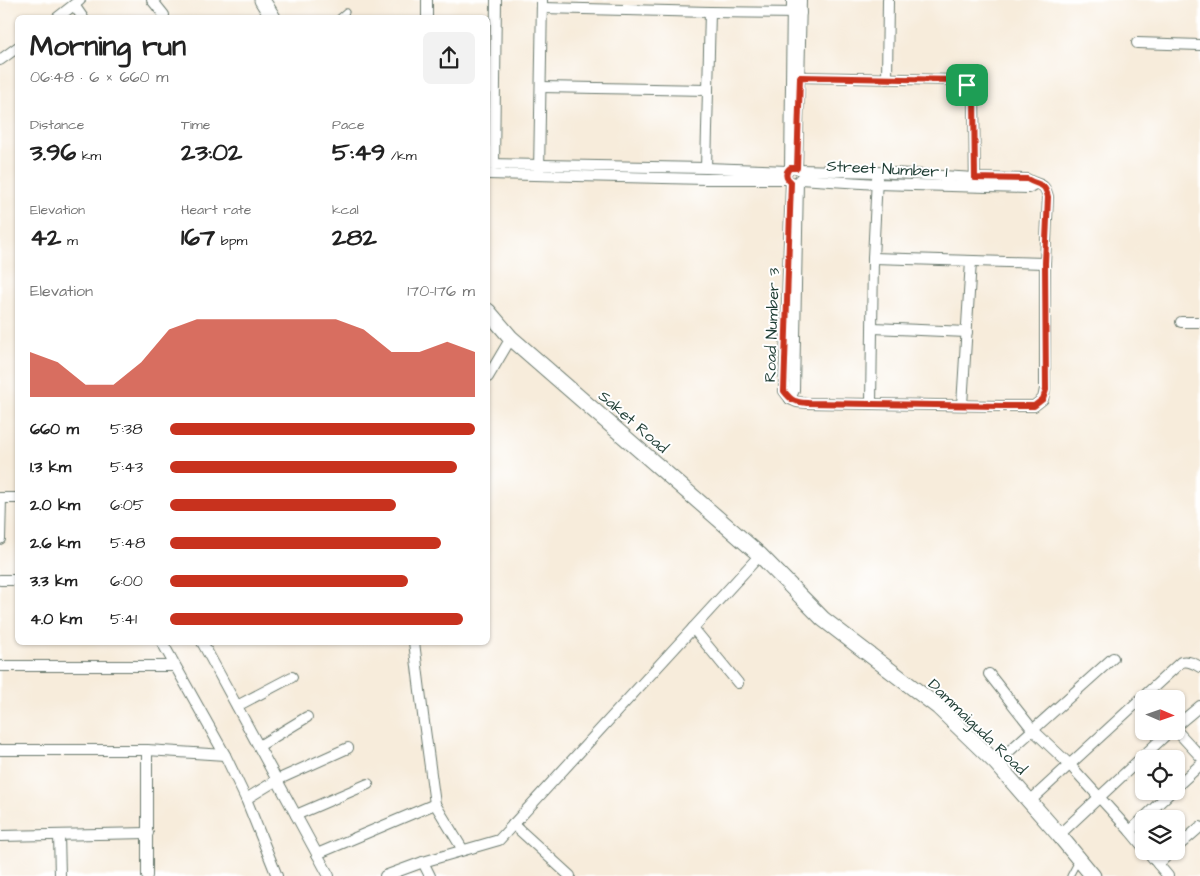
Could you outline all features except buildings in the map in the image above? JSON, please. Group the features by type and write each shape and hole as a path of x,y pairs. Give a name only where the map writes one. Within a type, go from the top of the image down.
{"street":[{"path":"152,0 164,15"},
{"path":"262,0 271,15"},
{"path":"427,0 427,15"},
{"path":"491,164 496,0"},
{"name":"Road Number 3","path":"792,0 796,13 800,77 794,175"},
{"name":"Road Number 3","path":"801,0 796,13 794,390 790,399 808,403 871,403"},
{"path":"887,79 888,0"},
{"path":"61,15 77,2 82,15"},
{"path":"539,170 542,4 710,12 796,13"},
{"path":"706,168 710,12"},
{"path":"1137,43 1200,45"},
{"path":"0,60 15,49"},
{"path":"800,77 955,80 967,85 974,98 975,182"},
{"path":"540,87 708,90"},
{"name":"Street Number 1","path":"491,164 539,170 706,179 877,172 975,182"},
{"name":"Street Number 1","path":"490,174 539,170 706,168 877,184 1027,179 1034,184 1046,188 1048,197 1045,263"},
{"path":"873,258 1045,263 1046,390 1043,399 1034,406 871,403 873,258 877,172"},
{"path":"962,405 971,261"},
{"name":"Saket Road","path":"490,313 511,338 760,554"},
{"path":"1181,322 1200,322"},
{"path":"873,328 967,332"},
{"path":"490,374 511,338"},
{"path":"0,539 1,498 15,498"},
{"path":"385,876 423,862 499,840 760,554"},
{"name":"Dammaiguda Road","path":"760,554 823,619 938,707 996,764 1093,876"},
{"path":"0,580 15,580"},
{"path":"693,628 738,683"},
{"path":"164,645 225,754 246,799 276,876"},
{"path":"205,645 329,876"},
{"path":"414,645 435,804 463,850"},
{"path":"996,764 1113,658"},
{"path":"1029,802 1180,662 1185,660 1200,667"},
{"path":"0,666 175,666"},
{"path":"989,674 1033,730 1068,764 1135,837"},
{"path":"237,706 292,678"},
{"path":"1185,720 1200,706"},
{"path":"259,746 307,716"},
{"path":"1185,738 1200,756"},
{"path":"1059,835 1160,740"},
{"path":"246,799 277,780 348,748"},
{"path":"0,750 147,750 225,754"},
{"path":"147,750 147,876"},
{"path":"1185,779 1200,765"},
{"path":"296,815 368,784"},
{"path":"1130,831 1163,800"},
{"path":"317,854 435,804"},
{"path":"513,824 570,876"},
{"path":"1185,840 1200,827"},
{"path":"0,836 148,833"},
{"path":"59,835 60,876"},
{"path":"1155,860 1168,876"},
{"path":"1158,864 1162,860"},
{"path":"423,862 430,876"}],"lane":[{"path":"342,15 346,12"},
{"path":"1070,876 1079,860"}],"route":[{"path":"800,77 955,80 967,85 974,98 975,178 1027,179 1034,184 1046,188 1048,197 1045,263 1046,390 1043,399 1034,406 1000,406 808,403 790,399 784,391 791,182 787,179 786,175 790,168 797,168 800,77"}]}
